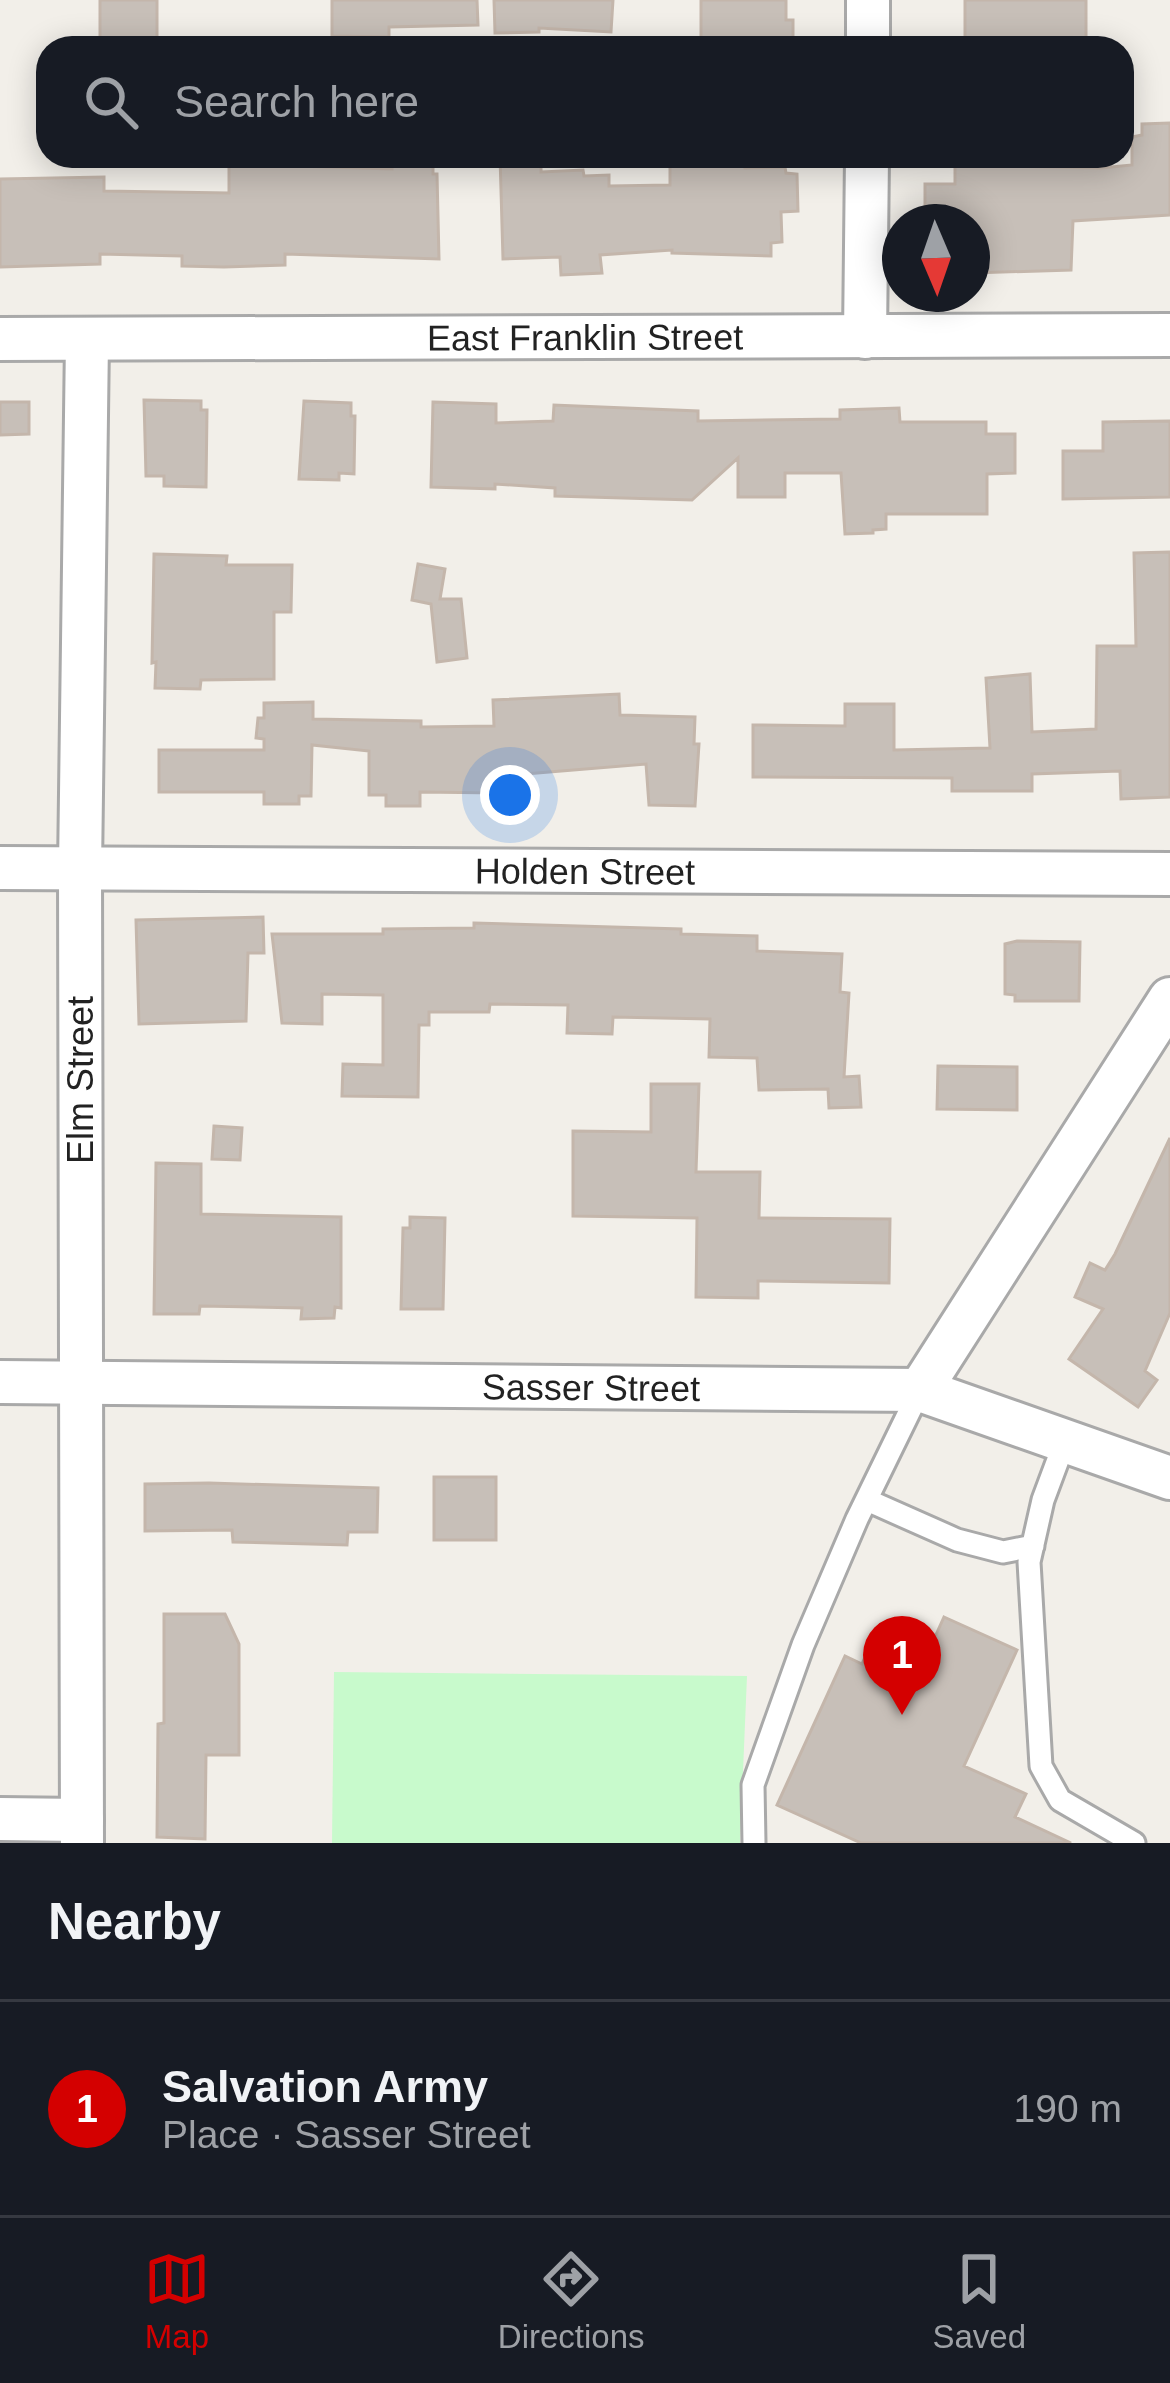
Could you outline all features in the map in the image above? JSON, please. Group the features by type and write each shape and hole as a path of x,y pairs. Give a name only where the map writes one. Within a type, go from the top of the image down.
{"street":[{"path":"868,0 868,36"},
{"path":"865,337 867,168"},
{"name":"East Franklin Street","path":"0,339 1170,335"},
{"name":"Elm Street","path":"82,1832 80,869 87,340"},
{"name":"Holden Street","path":"0,868 1170,874"},
{"path":"920,1390 1170,999"},
{"name":"Sasser Street","path":"0,1382 920,1390 1170,1478"},
{"path":"0,1819 82,1832"}],"lane":[{"path":"754,1843 753,1785 803,1645 920,1390"},
{"path":"1065,1441 1043,1500 1029,1562 1041,1766 1060,1800 1134,1843"},
{"path":"867,1500 956,1540 1003,1552 1033,1546"}],"green space":[{"path":"334,1672 747,1676 740,1843 332,1843"}],"building":[{"path":"100,0 157,0 157,36 100,36"},
{"path":"332,0 477,0 478,25 389,27 389,36 332,36"},
{"path":"494,0 613,0 611,32 539,28 539,32 495,33"},
{"path":"701,0 786,0 786,20 793,20 793,36 701,36"},
{"path":"965,0 1086,0 1086,36 965,36"},
{"path":"1170,123 1170,215 1073,221 1071,270 990,272 990,204 925,204 925,184 955,184 955,168 1134,168 1134,137 1142,135 1142,124"},
{"path":"229,168 433,168 439,259 285,254 285,265 224,267 182,266 182,256 100,254 100,264 0,267 0,179 104,177 104,191 229,193"},
{"path":"500,168 583,170 584,176 609,175 609,186 670,185 670,168 785,168 786,173 797,174 798,211 781,212 782,242 771,243 771,256 672,250 600,255 602,273 561,275 560,257 503,259"},
{"path":"144,400 201,401 201,410 207,410 206,487 164,486 164,476 146,476"},
{"path":"304,401 351,403 354,474 339,473 339,480 299,479"},
{"path":"0,402 29,402 29,434 0,435"},
{"path":"433,402 496,404 496,423 553,421 554,405 698,411 698,421 840,419 840,410 899,408 900,422 986,422 986,434 1015,434 1015,473 987,474 987,514 886,514 886,529 845,534 841,473 785,473 785,497 738,497 738,458 692,500 555,496 555,488 495,484 495,489 431,487"},
{"path":"1170,421 1170,497 1063,499 1063,451 1103,451 1103,422"},
{"path":"1170,552 1170,797 1121,799 1120,771 1032,774 1032,791 952,791 952,778 753,777 753,725 845,726 845,704 894,704 894,750 990,748 986,678 1030,674 1032,732 1096,729 1097,646 1136,646 1134,553"},
{"path":"154,554 227,556 226,565 292,565 291,612 274,612 274,679 201,680 200,689 155,688"},
{"path":"418,564 445,569 440,599 461,599 467,658 437,662 431,604 412,600"},
{"path":"619,694 620,715 695,717 694,744 699,744 695,806 649,805 646,764 513,775 513,779 499,778 499,793 420,792 420,806 386,806 386,795 369,795 369,751 312,745 311,796 299,796 299,804 264,804 264,792 159,792 159,750 264,750 264,739 256,738 264,703 313,702 313,719 421,721 421,727 494,726 493,700"},
{"path":"263,917 264,953 248,953 246,1021 139,1024 136,920"},
{"path":"474,923 681,929 681,934 757,936 757,951 842,954 840,992 849,993 844,1077 859,1076 861,1107 829,1108 828,1089 759,1090 757,1058 709,1057 710,1019 613,1017 612,1034 567,1033 568,1005 490,1004 489,1012 429,1012 429,1025 419,1025 418,1097 342,1096 343,1064 383,1065 383,995 322,994 322,1024 282,1023 272,934 383,934 383,929 474,928"},
{"path":"1080,942 1079,1001 1015,1001 1015,995 1005,994 1005,944"},
{"path":"938,1066 1017,1067 1017,1110 937,1109"},
{"path":"651,1084 699,1084 696,1172 760,1172 759,1218 890,1219 889,1283 758,1281 758,1298 696,1297 697,1218 573,1216 573,1131 651,1132"},
{"path":"214,1126 242,1128 240,1160 212,1159"},
{"path":"1170,1138 1170,1313 1145,1371 1157,1380 1138,1407 1069,1359 1103,1309 1075,1297 1090,1263 1105,1270 1115,1254"},
{"path":"156,1163 201,1164 201,1214 341,1217 341,1308 335,1307 334,1318 301,1319 302,1308 200,1306 199,1314 154,1314"},
{"path":"410,1217 445,1218 443,1309 401,1309 403,1228 410,1228"},
{"path":"434,1477 496,1477 496,1540 434,1540"},
{"path":"145,1484 378,1488 377,1532 348,1532 347,1545 233,1542 232,1530 145,1531"},
{"path":"164,1614 225,1614 239,1644 239,1755 206,1755 205,1839 157,1837"},
{"path":"944,1617 1017,1650 964,1766 1026,1794 1015,1817 1071,1843 861,1843 777,1805 845,1656 862,1664 880,1625 930,1648"}],"place":[{"name":"Salvation Army","path":"902,1715"}]}
